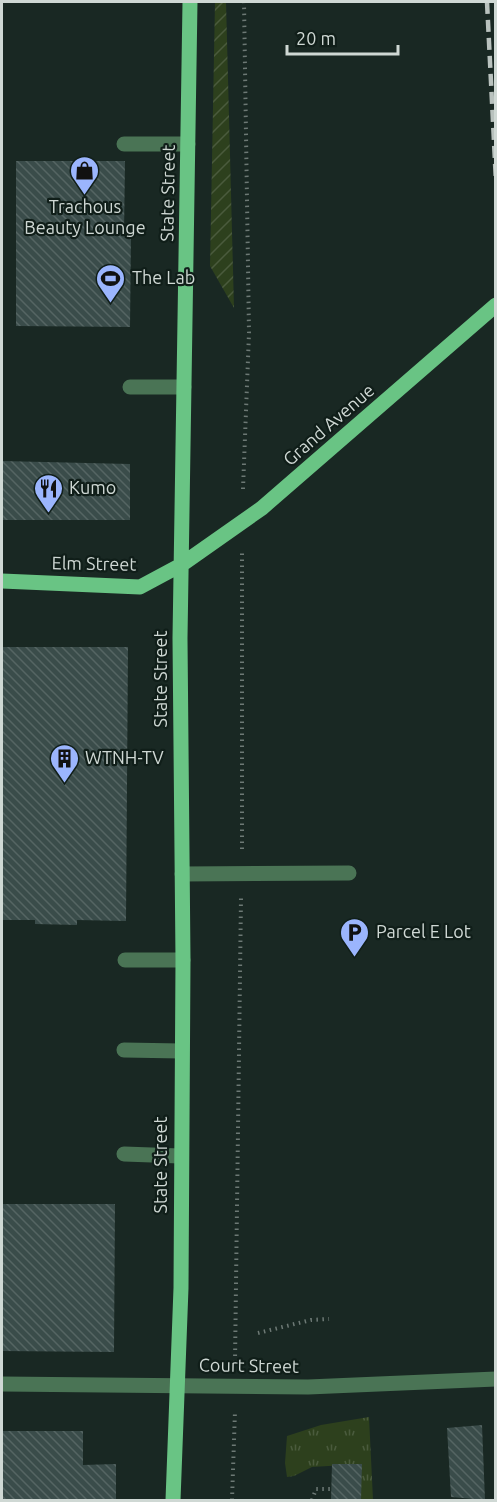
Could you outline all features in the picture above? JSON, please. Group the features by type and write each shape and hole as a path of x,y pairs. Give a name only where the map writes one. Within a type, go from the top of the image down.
{"main road":[{"name":"State Street","path":"173,1500 181,1288 180,1156 183,960 181,566 190,2"},
{"name":"Grand Avenue","path":"181,566 242,523 417,375 495,305"},
{"name":"Elm Street","path":"2,581 140,587 181,566"}],"street":[{"path":"124,144 188,144"},
{"path":"130,387 184,387"},
{"path":"182,874 349,873"},
{"path":"125,960 183,960"},
{"path":"124,1050 181,1051"},
{"path":"124,1154 180,1156"},
{"name":"Court Street","path":"2,1384 235,1386 420,1384 495,1379"}],"path":[{"path":"232,1500 242,873 242,523 249,333 244,2"},
{"path":"258,1333 311,1320 329,1319"},
{"path":"312,1500 316,1489 331,1489"}],"green space":[{"path":"215,2 226,2 234,308 210,266"},
{"path":"369,1417 373,1500 361,1500 361,1464 312,1467 287,1477 285,1463 287,1436 321,1425"}],"building":[{"path":"16,161 125,161 124,235 131,234 130,327 16,326"},
{"path":"2,461 130,464 130,520 2,520"},
{"name":"WTNH-TV","path":"2,647 128,647 126,921 77,920 77,925 35,924 35,920 2,920"},
{"path":"2,1204 115,1204 114,1352 2,1351"},
{"path":"482,1425 485,1500 451,1497 447,1428"},
{"path":"2,1431 83,1431 83,1465 116,1464 116,1500 2,1500"},
{"path":"332,1464 362,1464 361,1500 331,1500"}],"railway":[{"path":"487,2 496,182"}],"place":[{"name":"Trachous Beauty Lounge","path":"85,196"},
{"name":"The Lab","path":"111,304"},
{"name":"Kumo","path":"48,514"},
{"name":"WTNH-TV","path":"64,784"},
{"name":"Parcel E Lot","path":"355,958"}]}
